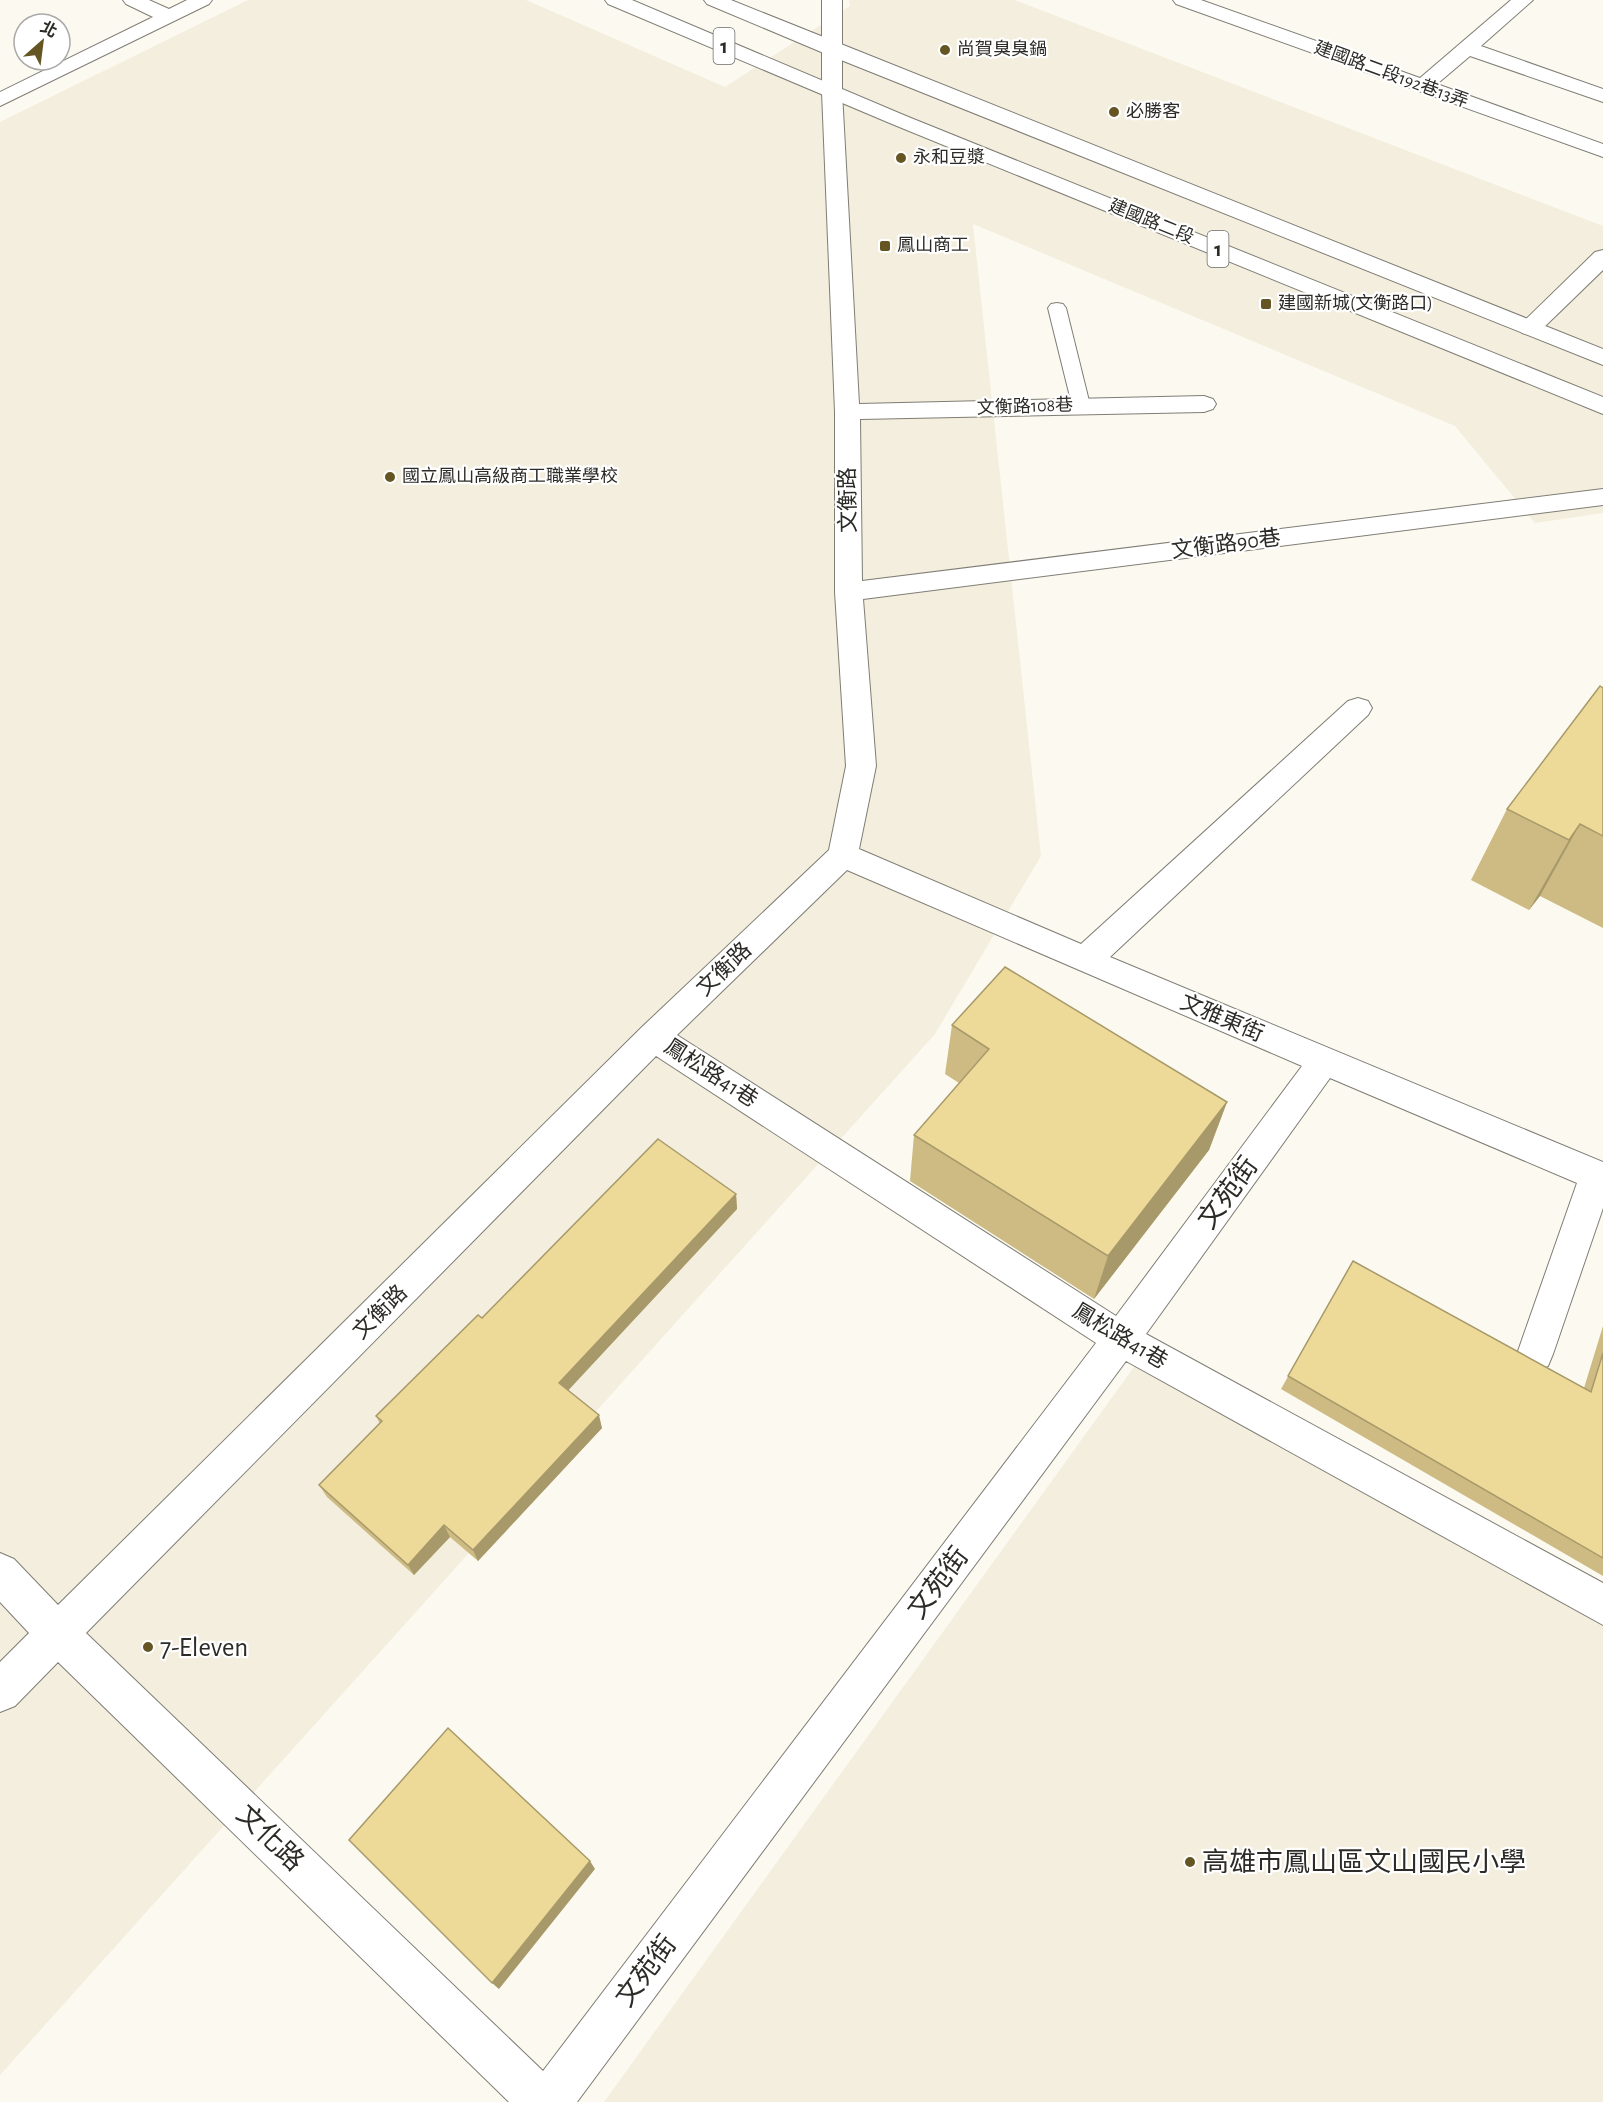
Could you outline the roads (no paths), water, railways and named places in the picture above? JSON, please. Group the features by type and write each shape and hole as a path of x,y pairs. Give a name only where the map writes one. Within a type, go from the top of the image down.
{"street":[{"path":"133,0 168,16"},
{"path":"0,100 202,0"},
{"name":"1","path":"615,0 832,92"},
{"name":"1","path":"714,0 833,50"},
{"name":"文衡路","path":"0,1691 654,1037 843,855 861,766 849,592 847,412 832,92 832,0"},
{"name":"建國路二段192巷13弄","path":"1183,0 1602,148"},
{"path":"1423,86 1522,0"},
{"path":"1467,48 1603,96"},
{"name":"建國路二段","path":"833,50 1603,358"},
{"name":"建國路二段","path":"832,92 1603,406"},
{"path":"1530,328 1603,258"},
{"name":"文衡路108巷","path":"847,412 1204,404"},
{"name":"文衡路90巷","path":"849,592 1603,497"},
{"path":"1085,960 1358,708"},
{"name":"文雅東街","path":"843,855 1085,960 1600,1177"},
{"name":"鳳松路41巷","path":"654,1037 1121,1339 1603,1605"},
{"name":"文苑街","path":"548,2102 1121,1339 1324,1061"},
{"path":"1535,1354 1600,1177"},
{"name":"文化路","path":"0,1573 58,1634 542,2102"}],"lane":[{"path":"1057,308 1081,405"}],"place":[{"name":"尚賀臭臭鍋","path":"945,50"},
{"name":"必勝客","path":"1114,112"},
{"name":"永和豆漿","path":"901,158"},
{"name":"鳳山商工","path":"885,246"},
{"name":"建國新城(文衡路口)","path":"1266,304"},
{"name":"國立鳳山高級商工職業學校","path":"390,477"},
{"name":"7-Eleven","path":"148,1647"},
{"name":"高雄市鳳山區文山國民小學","path":"1190,1862"}]}
